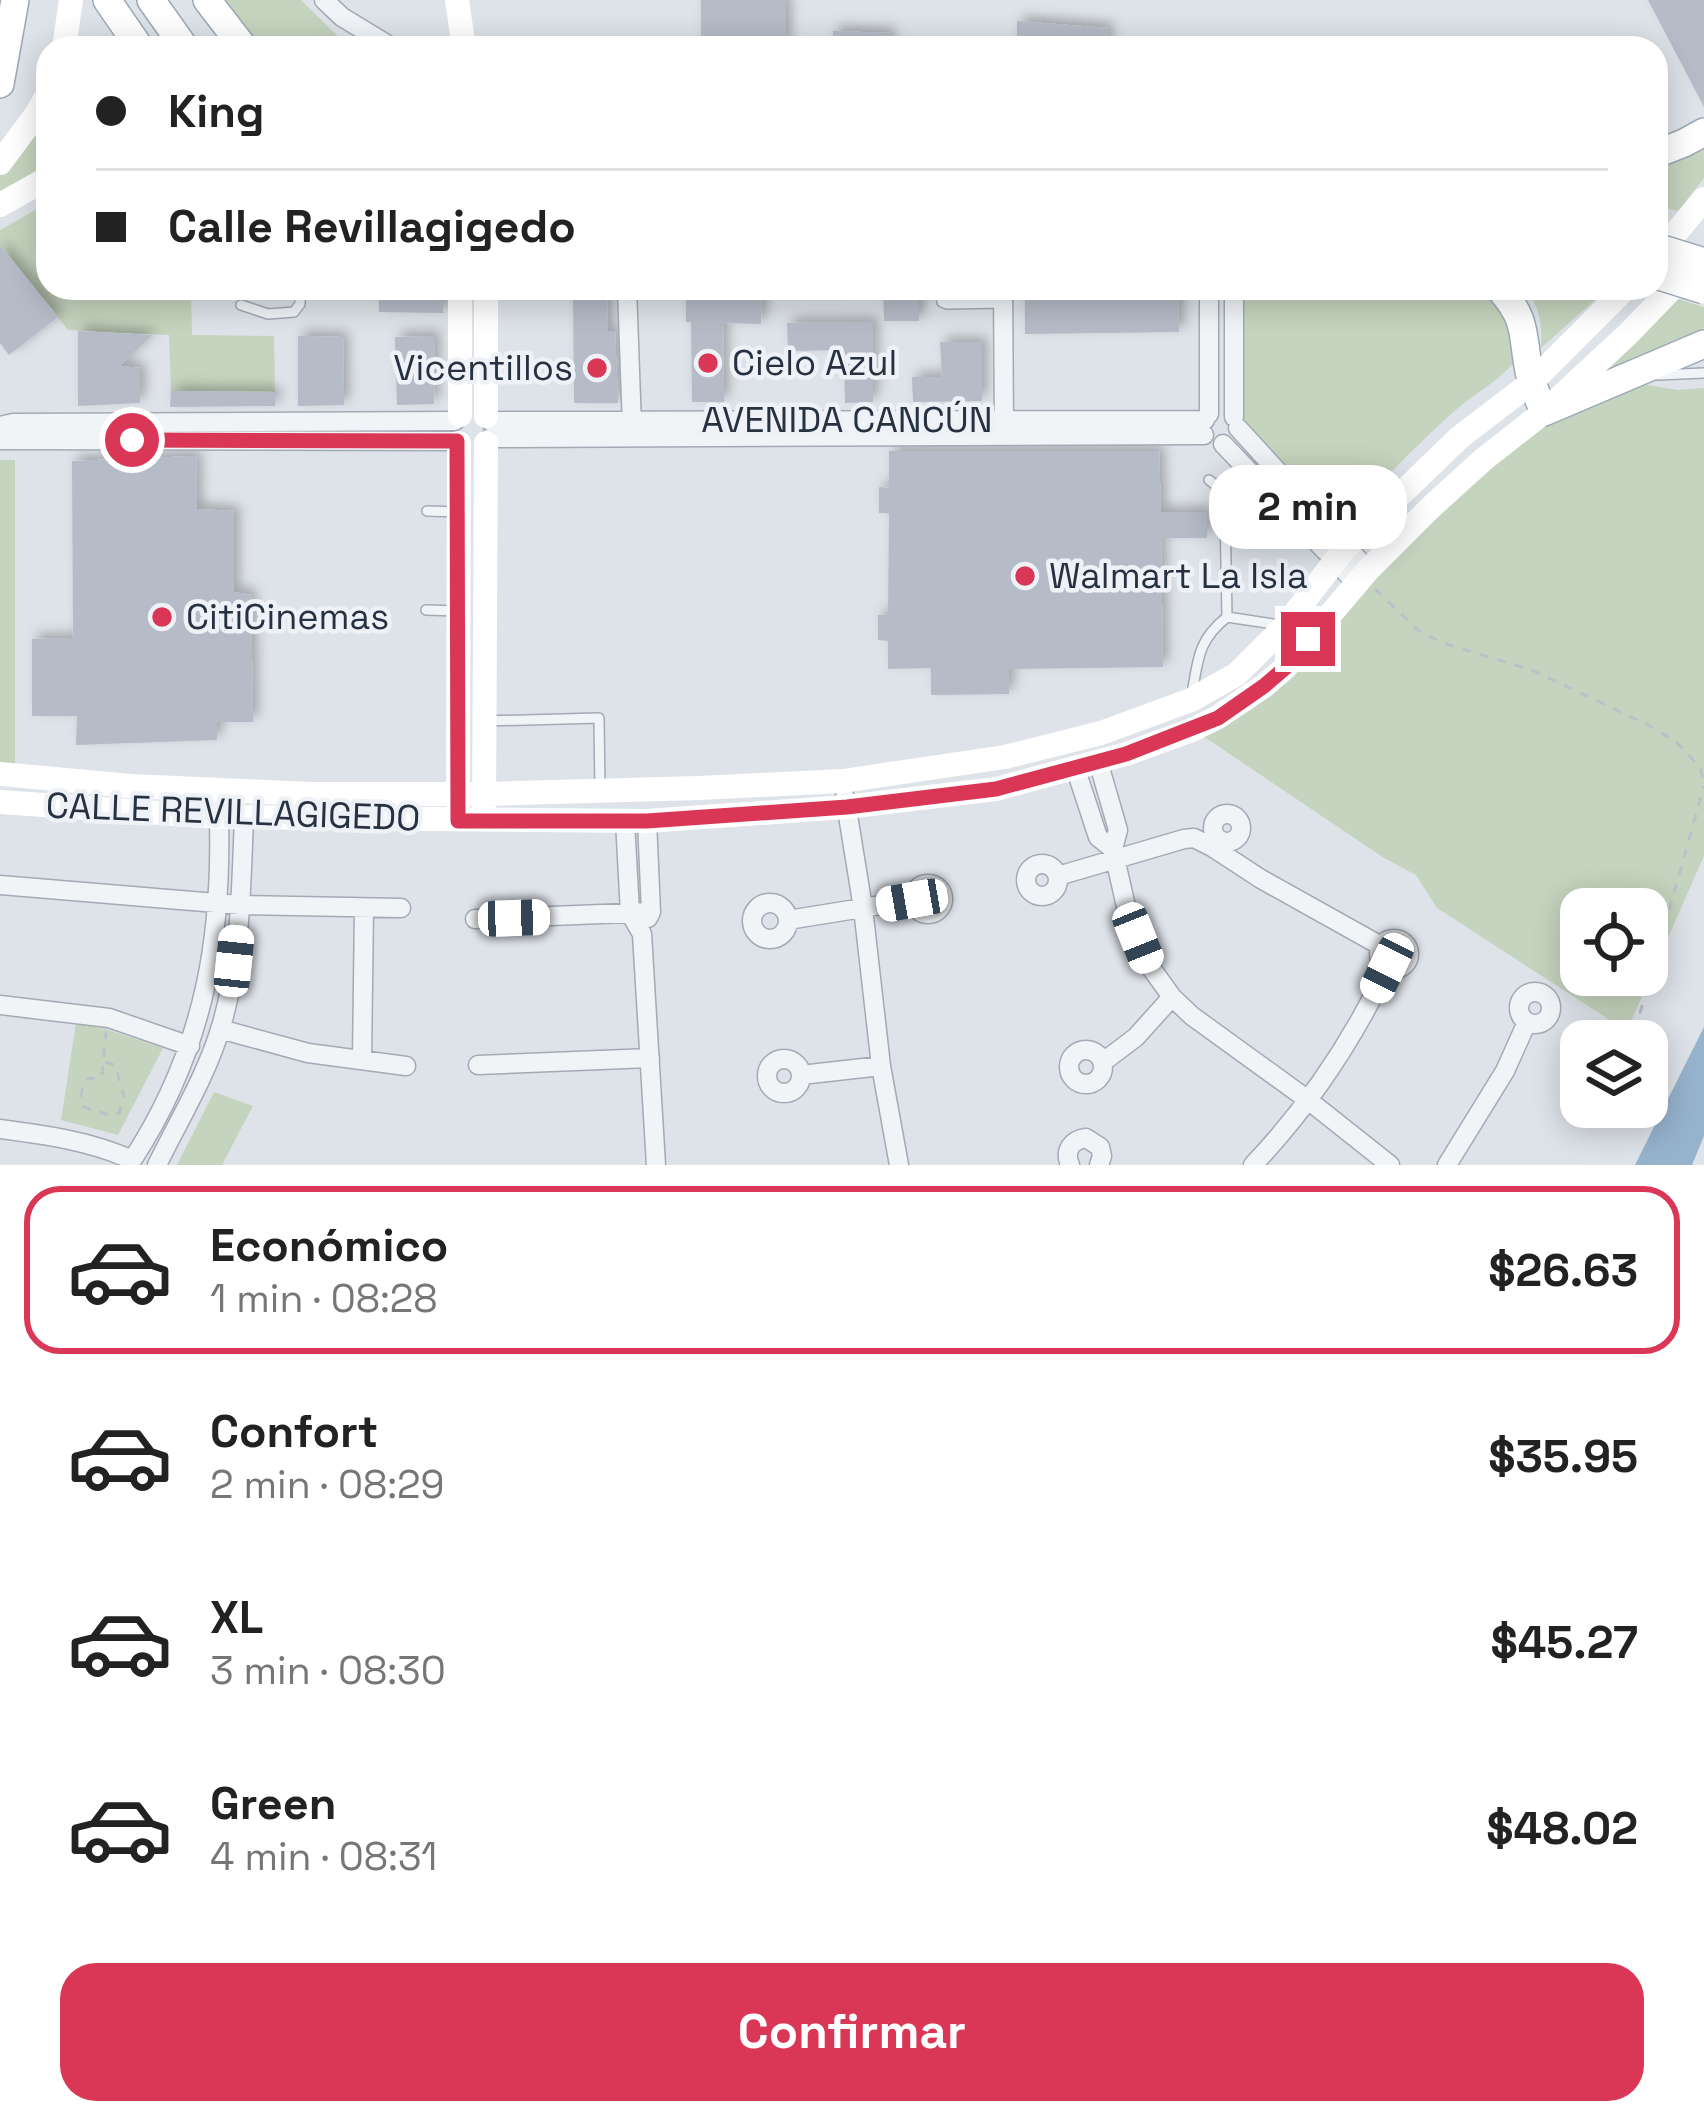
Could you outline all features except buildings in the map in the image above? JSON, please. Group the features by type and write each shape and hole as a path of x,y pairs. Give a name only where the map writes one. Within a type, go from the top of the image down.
{"main road":[{"path":"0,84 15,0"},
{"path":"107,0 132,36"},
{"path":"151,0 176,36"},
{"path":"207,0 235,36"},
{"path":"1668,148 1704,131"},
{"path":"1668,251 1704,262"},
{"path":"1668,279 1704,290"},
{"path":"1508,300 1526,331 1532,382 1544,412 1704,344"}],"street":[{"path":"66,36 71,0"},
{"path":"324,0 372,36"},
{"path":"457,0 462,36"},
{"path":"0,163 36,114"},
{"path":"0,205 36,185"},
{"path":"1668,242 1704,199"},
{"name":"CALLE REVILLAGIGEDO","path":"1668,291 1704,252"},
{"path":"460,300 458,610 472,794 484,822"},
{"path":"458,821 472,794 485,721 486,300"},
{"path":"627,300 632,428"},
{"path":"1003,300 1004,428"},
{"path":"1209,300 1210,428 1366,580"},
{"path":"1210,428 1233,439 1234,300"},
{"name":"CALLE REVILLAGIGEDO","path":"0,774 218,791 600,791 843,781 1005,757 1101,733 1191,700 1237,674 1285,626 1340,554 1460,437 1532,382 1614,300"},
{"name":"CALLE REVILLAGIGEDO","path":"0,802 231,818 636,821 847,807 996,789 1086,764 1192,730 1246,701 1285,668 1454,484 1544,412 1660,300"},
{"name":"AVENIDA CANCÚN","path":"488,430 1210,428 1219,410 1229,412 1236,423"},
{"path":"0,440 458,430 477,411 488,430"},
{"path":"1236,423 1340,554"},
{"path":"0,426 458,430"},
{"path":"458,430 470,448 481,447 488,430"},
{"path":"1086,764 1098,837 1114,855 1127,911 1149,964 1172,998 1390,1165"},
{"path":"843,781 899,1165"},
{"path":"157,1165 197,1090 229,997 240,904 231,818 218,791"},
{"path":"0,1129 114,1151 130,1162 177,1080 206,993 231,818"},
{"path":"636,821 650,912 641,934"},
{"path":"636,821 630,913 641,934 656,1165"},
{"path":"1058,876 1114,855 1194,838 1215,843 1261,879 1381,946"},
{"path":"0,885 240,904 400,908"},
{"path":"788,920 912,900"},
{"path":"362,1060 364,908"},
{"path":"476,920 650,912"},
{"path":"1394,938 1403,941 1409,960 1402,967 1387,968 1380,961 1381,946 1394,938"},
{"path":"1253,1165 1308,1100 1387,968"},
{"path":"1103,1062 1172,998"},
{"path":"0,1005 109,1018 190,1046"},
{"path":"1447,1165 1505,1071 1527,1022"},
{"path":"220,1029 308,1053 406,1066"},
{"path":"478,1065 650,1058"},
{"path":"800,1075 881,1066"},
{"path":"177,1080 197,1090"},
{"path":"1064,1162 1075,1141 1091,1139 1100,1147 1100,1165"}],"lane":[{"path":"241,305 268,314 293,312 300,300"},
{"path":"942,300 947,304 975,300"},
{"path":"1617,381 1704,373"},
{"path":"1209,480 1223,494 1227,616"},
{"path":"427,511 459,512"},
{"path":"426,610 458,610"},
{"path":"1227,616 1285,626"},
{"path":"1191,700 1202,644 1227,616"},
{"path":"485,721 599,718 600,791"}],"path":[{"path":"1366,580 1419,631 1532,670 1614,707 1662,733 1700,768 1704,784 1638,1020"},
{"path":"104,1062 116,1065 124,1096 118,1113 110,1115 83,1107 80,1101 89,1078 102,1076 109,1018"}],"green space":[{"path":"214,0 301,0 338,36 242,36"},
{"path":"36,120 36,172 0,193 0,173"},
{"path":"1704,129 1704,178 1678,211 1668,208 1668,145"},
{"path":"36,210 36,290 0,245 0,230"},
{"path":"1678,299 1704,307 1704,328 1610,375 1607,371"},
{"path":"44,300 191,300 192,335 274,336 275,392 171,391 169,335 68,330"},
{"path":"1241,300 1505,300 1520,354 1514,363 1427,437 1343,524 1245,426"},
{"path":"1533,300 1595,300 1541,348"},
{"path":"1642,384 1678,390 1704,388 1704,856 1668,937 1668,888 1560,888 1560,988 1437,908 1416,875 1203,736 1252,709 1308,661 1380,567 1516,442 1562,412"},
{"path":"0,460 15,460 15,768 0,766"},
{"path":"1573,996 1642,996 1632,1020 1610,1020"},
{"path":"76,1023 163,1048 118,1135 61,1120"},
{"path":"214,1092 253,1106 222,1165 177,1165"}],"water":[{"path":"1704,1027 1704,1136 1692,1165 1635,1165 1654,1128 1668,1128 1668,1099"}],"place":[{"name":"Cielo Azul","path":"708,363"},
{"name":"Vicentillos","path":"597,368"},
{"name":"Walmart La Isla","path":"1025,576"},
{"name":"CitiCinemas","path":"162,617"}],"route":[{"path":"132,440 459,443 458,821 647,821 847,807 996,789 1126,754 1218,718 1285,668 1308,639"}]}
